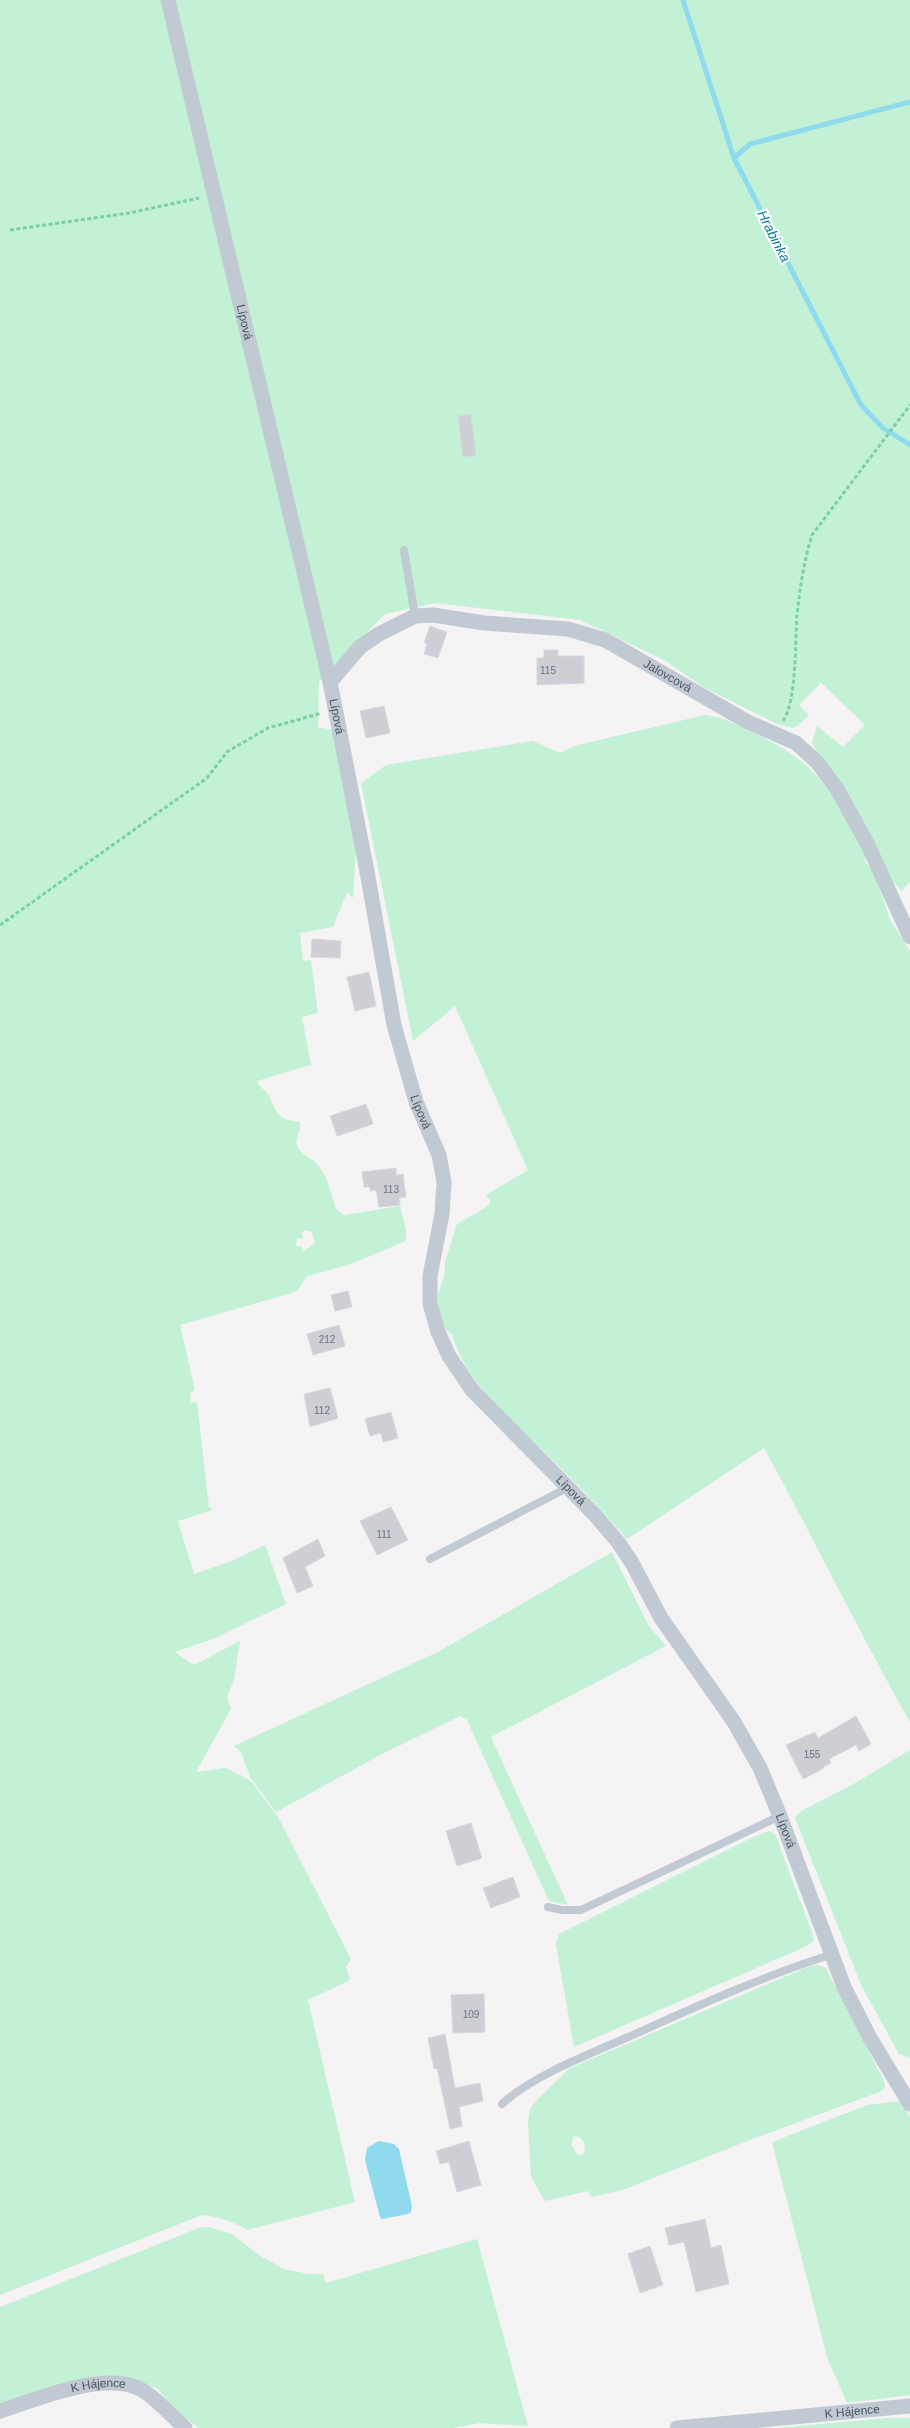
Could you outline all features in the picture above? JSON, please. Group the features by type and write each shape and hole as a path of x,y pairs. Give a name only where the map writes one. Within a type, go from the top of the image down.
{"street":[{"name":"Lípová","path":"168,0 330,682 394,1024 416,1102 439,1155 444,1182 442,1214 430,1276 430,1304 438,1332 449,1356 472,1390 595,1515 632,1564 661,1618 734,1722 760,1768 780,1816 830,1955 870,2038 910,2104"},
{"name":"Jalovcová","path":"330,682 360,647 378,634 415,616 433,616 585,633 605,640 748,722 796,744 817,762 837,789 867,843 910,937"},
{"name":"K Hájence","path":"0,2411 68,2389 120,2382 140,2388 185,2428"},
{"name":"K Hájence","path":"677,2428 910,2406"}],"lane":[{"path":"404,550 415,616"},
{"path":"430,1559 567,1488"},
{"path":"548,1907 562,1910 581,1910 780,1816"},
{"path":"502,2104 514,2092 598,2050 760,1980 830,1955"}],"path":[{"path":"10,230 129,213 215,194"},
{"path":"774,733 786,716 791,693 799,595 812,535 910,405"},
{"path":"0,926 207,778 227,752 268,728 334,709"}],"green space":[{"path":"0,0 910,0 910,882 902,891 889,878 871,835 840,780 817,752 812,742 817,726 843,747 865,725 821,683 799,705 809,715 793,728 775,723 703,687 666,661 580,620 435,603 385,614 319,682 318,727 332,730 356,850 353,898 347,892 333,927 300,933 303,961 311,960 318,1013 302,1017 311,1065 257,1081 268,1094 283,1118 300,1122 297,1139 298,1148 320,1168 329,1185 336,1209 344,1215 400,1206 406,1229 406,1241 348,1265 307,1276 298,1290 292,1293 180,1325 195,1390 190,1393 191,1402 197,1403 209,1507 213,1510 178,1521 194,1574 229,1562 265,1545 286,1604 215,1638 175,1652 194,1665 240,1641 234,1680 227,1697 231,1709 196,1772 226,1768 251,1781 278,1817 351,1959 346,1967 350,1980 308,2000 355,2202 247,2230 226,2220 202,2215 0,2295","holes":["306,1230 312,1232 315,1243 304,1251 302,1247 296,1246 297,1238 303,1239 302,1232"]},
{"path":"705,715 729,721 786,750 799,759 820,780 840,807 860,843 866,863 874,872 890,920 910,951 910,1722 764,1448 627,1539 586,1494 489,1398 467,1368 452,1334 444,1329 438,1308 438,1294 445,1273 445,1262 457,1224 488,1206 491,1202 486,1195 528,1170 455,1006 413,1041 361,783 386,765 533,741 560,753 574,746"},
{"path":"612,1552 649,1626 666,1646 491,1737 568,1905 549,1901 467,1720 460,1716 380,1755 276,1812 250,1777 241,1752 234,1746 438,1652"},
{"path":"910,1750 910,2058 899,2054 862,1987 795,1818 801,1811 852,1785"},
{"path":"769,1831 775,1834 813,1935 813,1941 807,1946 574,2047 556,1945 559,1934 749,1839"},
{"path":"818,1965 826,1968 884,2081 885,2087 882,2091 625,2189 592,2197 588,2191 545,2201 531,2177 528,2122 530,2109 570,2068 810,1966","holes":["574,2136 579,2137 584,2142 585,2153 578,2156 571,2144"]},
{"path":"901,2101 910,2117 910,2395 847,2403 827,2357 772,2142 867,2105"},
{"path":"209,2227 232,2234 259,2255 284,2269 308,2274 323,2274 326,2283 477,2239 528,2426 479,2423 453,2428 198,2428 175,2409 158,2389 133,2378 95,2377 0,2404 0,2307 199,2228"},
{"path":"887,2418 910,2418 910,2428 776,2428"}],"water":[{"path":"379,2141 394,2144 399,2149 412,2206 411,2212 408,2214 382,2219 380,2217 365,2160 367,2148"}],"building":[{"path":"471,414 476,455 463,457 458,416"},
{"path":"430,626 447,632 438,658 424,654 427,644 424,643"},
{"path":"544,650 558,650 558,656 584,656 584,683 537,685 537,658 544,658"},
{"path":"384,706 390,733 366,738 360,711"},
{"path":"312,939 341,941 340,958 311,957"},
{"path":"369,972 376,1006 355,1011 347,977"},
{"path":"366,1104 373,1124 337,1136 330,1116"},
{"path":"396,1168 396,1175 403,1174 406,1197 399,1198 400,1205 379,1207 376,1190 370,1191 370,1187 364,1187 362,1172"},
{"path":"348,1291 352,1307 335,1311 331,1295"},
{"path":"339,1325 345,1346 313,1355 307,1334"},
{"path":"330,1388 338,1418 310,1427 304,1394"},
{"path":"391,1412 398,1438 383,1442 381,1433 370,1436 365,1419"},
{"path":"391,1507 408,1540 377,1555 360,1521"},
{"path":"318,1539 325,1556 305,1567 313,1586 297,1593 283,1558"},
{"path":"856,1716 871,1744 859,1751 856,1745 829,1759 831,1763 803,1779 786,1745 815,1732 818,1738"},
{"path":"471,1823 482,1858 457,1866 446,1831"},
{"path":"513,1877 520,1897 491,1908 483,1888"},
{"path":"484,1994 485,2032 453,2033 451,1995"},
{"path":"445,2034 455,2088 480,2083 483,2101 459,2107 462,2126 450,2129 437,2068 434,2069 428,2038"},
{"path":"469,2141 481,2185 457,2192 449,2162 440,2164 436,2151"},
{"path":"705,2219 711,2248 721,2245 729,2284 696,2292 684,2242 669,2245 665,2228"},
{"path":"650,2246 663,2285 640,2293 628,2254"}],"waterway":[{"name":"Hrabinka","path":"683,0 734,158 861,405 883,428 910,445"},
{"path":"734,158 750,144 910,102"}]}
